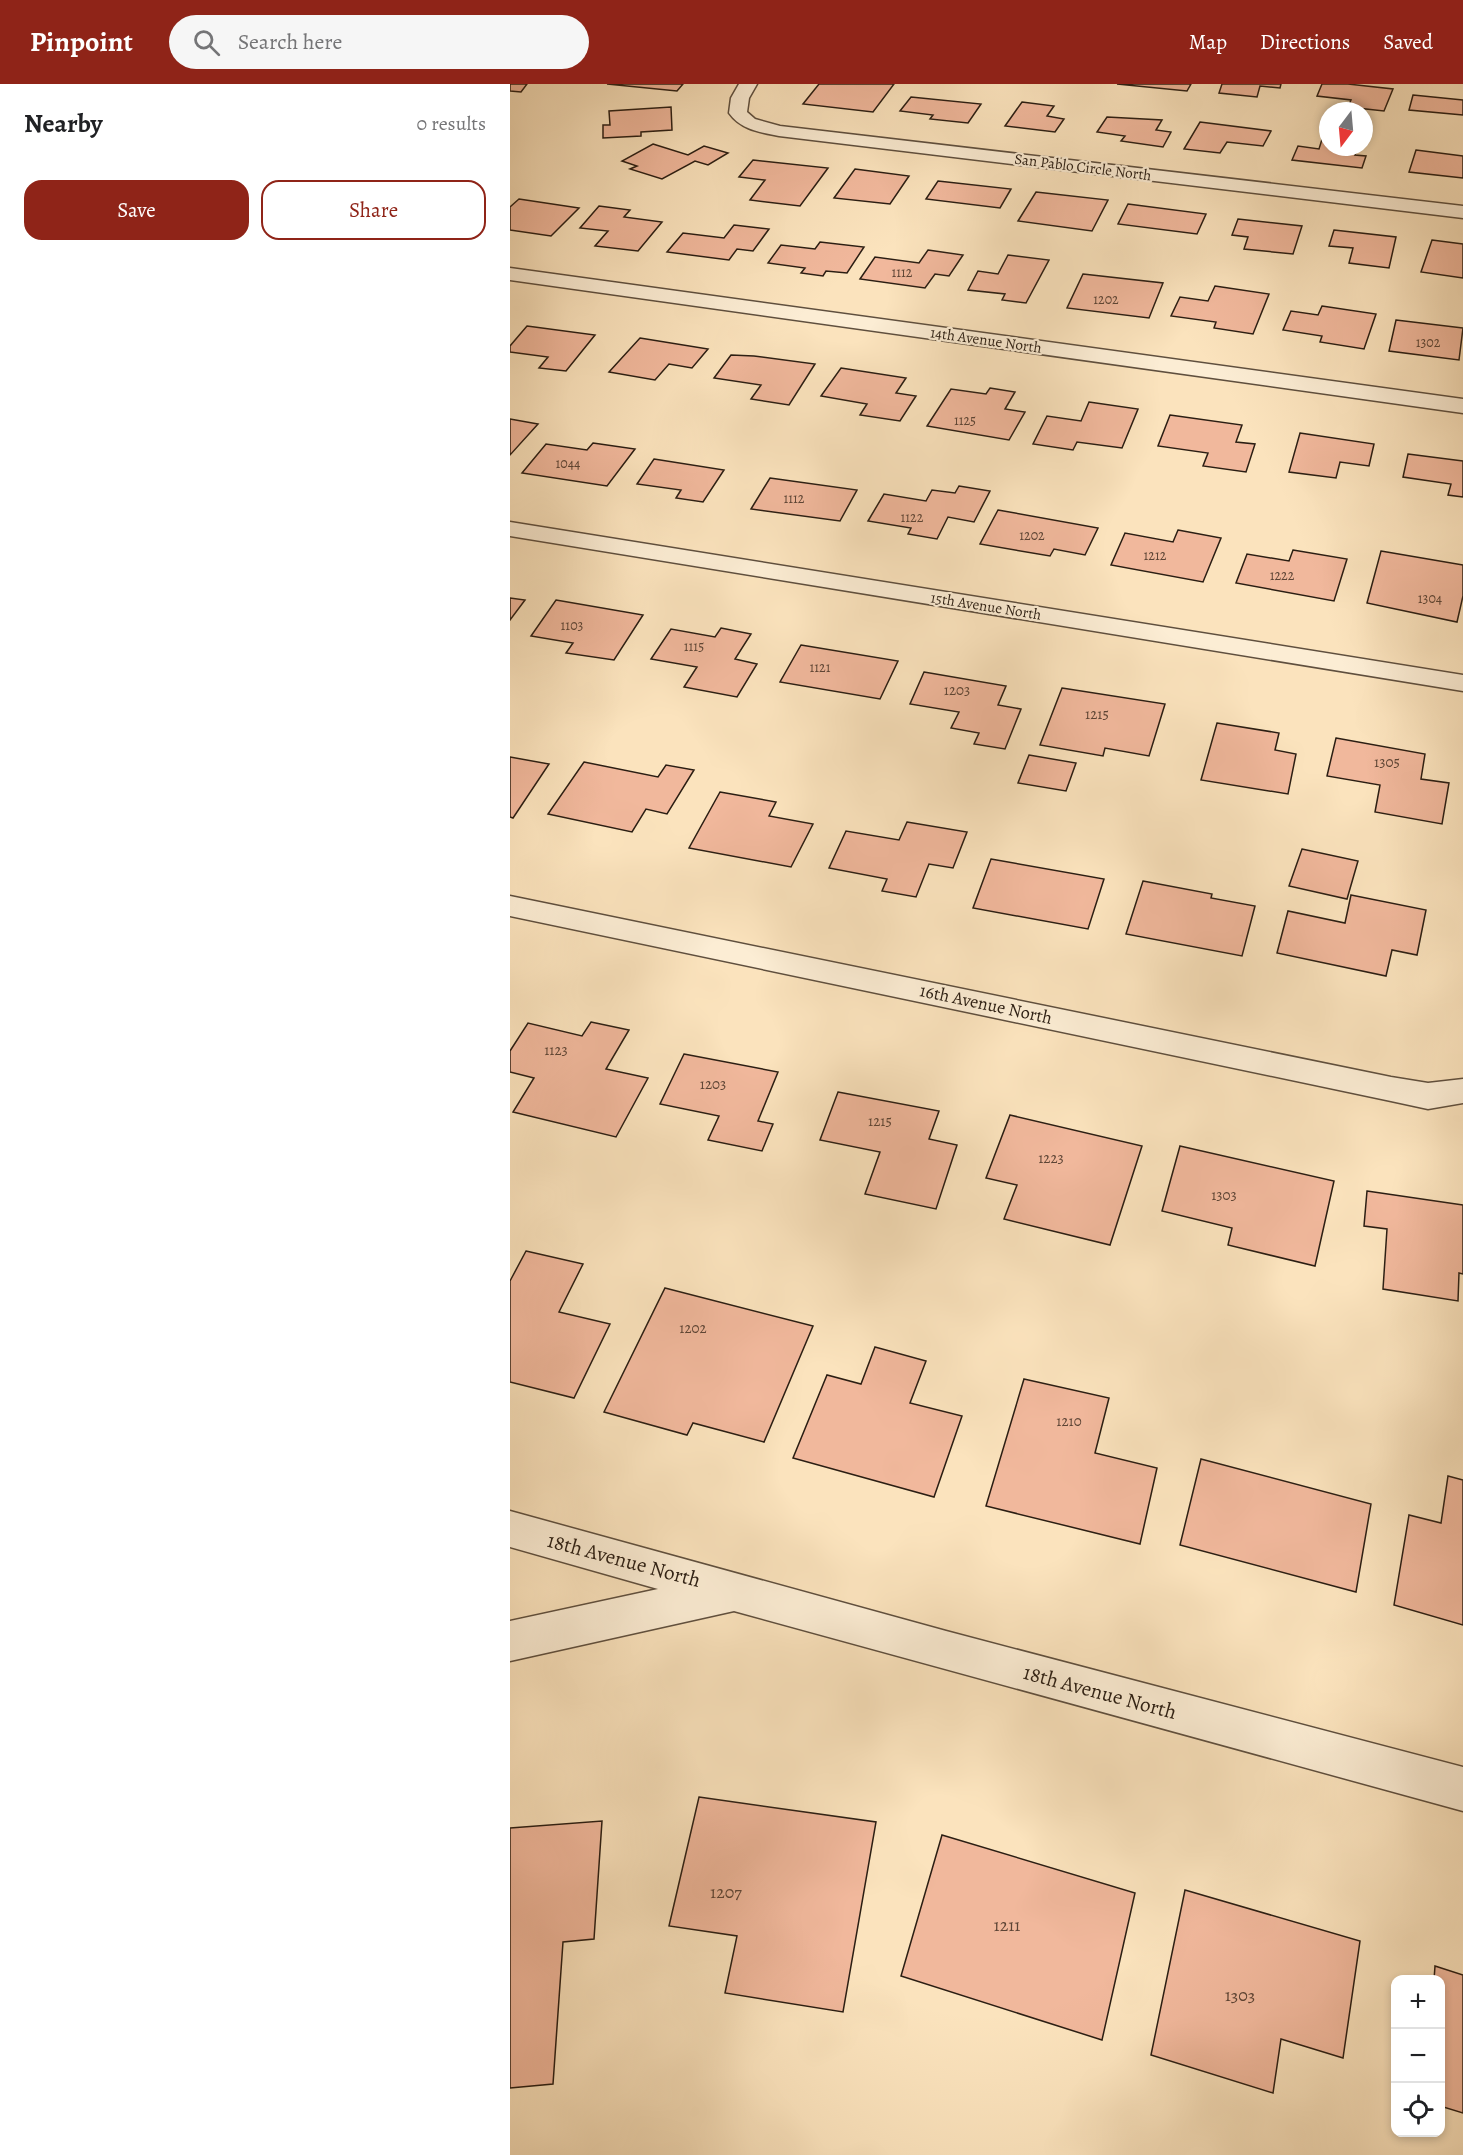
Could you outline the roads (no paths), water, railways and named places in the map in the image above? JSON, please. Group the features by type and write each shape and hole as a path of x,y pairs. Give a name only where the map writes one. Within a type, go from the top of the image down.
{"street":[{"name":"San Pablo Circle North","path":"748,84 740,98 738,113 749,123 779,131 1463,212"},
{"name":"14th Avenue North","path":"510,274 1463,406"},
{"name":"15th Avenue North","path":"510,529 1463,683"},
{"name":"16th Avenue North","path":"510,906 1391,1089 1428,1095 1463,1091"},
{"name":"18th Avenue North","path":"510,1529 946,1651 1463,1790"},
{"name":"18th Avenue North","path":"510,1641 738,1592"}]}
